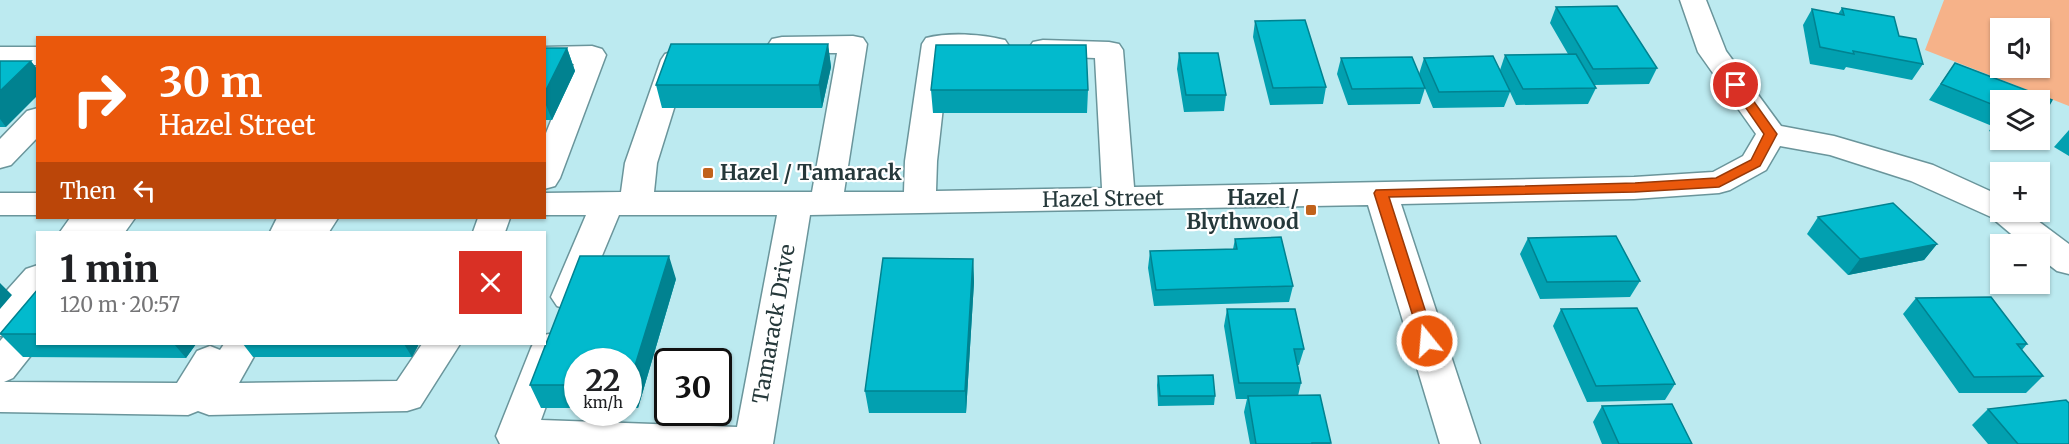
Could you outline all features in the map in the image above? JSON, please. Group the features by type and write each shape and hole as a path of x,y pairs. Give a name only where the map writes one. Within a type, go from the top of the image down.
{"street":[{"path":"1692,0 1712,52 1771,134 1833,147 1922,173 1990,204"},
{"name":"Tamarack Drive","path":"753,444 811,203 853,44 761,45"},
{"path":"920,203 921,161 936,44 1109,50 1119,198"},
{"path":"703,45 680,46 641,163 516,436 753,444"},
{"path":"546,56 592,55 546,173"},
{"path":"0,56 36,56"},
{"path":"0,158 36,120"},
{"name":"Hazel Street","path":"546,204 920,203 1635,188 1719,183 1755,163 1771,134"},
{"path":"1381,193 1460,444"},
{"path":"0,204 36,204"},
{"path":"77,231 87,219"},
{"path":"108,231 117,219"},
{"path":"2017,222 2069,262"},
{"path":"0,322 36,280"},
{"path":"0,368 36,323"},
{"path":"0,397 188,399 219,345"},
{"path":"242,345 209,399 407,396 441,345"}],"shaded area":[{"path":"1944,0 2069,0 2069,106 2050,99 2050,90 2028,90 1997,78 2050,78 2050,18 1990,18 1990,75 1925,50"}],"building":[{"path":"1617,6 1657,68 1593,69 1556,7"},
{"path":"1842,8 1894,17 1899,36 1916,39 1923,64 1820,47 1812,9 1844,15"},
{"path":"1305,20 1326,87 1273,88 1255,21"},
{"path":"671,44 828,44 819,85 656,85"},
{"path":"936,45 1086,45 1088,90 931,90"},
{"path":"546,48 567,48 546,90"},
{"path":"1179,53 1218,53 1226,95 1186,95"},
{"path":"1576,54 1596,88 1523,89 1505,55"},
{"path":"1493,56 1510,91 1439,92 1424,58"},
{"path":"1412,57 1425,88 1352,89 1341,58"},
{"path":"0,61 31,61 0,91"},
{"path":"1955,63 2026,90 1990,90 1990,104 1941,84"},
{"path":"1893,203 1937,244 1860,259 1818,217"},
{"path":"1616,236 1640,281 1547,282 1528,238"},
{"path":"1281,237 1293,286 1156,290 1150,251 1237,249 1235,239"},
{"path":"580,256 669,256 640,348 564,348 564,385 530,385"},
{"path":"883,258 973,259 965,391 865,391"},
{"path":"36,291 36,334 0,334"},
{"path":"1991,297 2027,344 2017,344 2043,376 1974,377 1916,298"},
{"path":"1637,308 1675,384 1596,386 1561,309"},
{"path":"1227,309 1295,309 1304,349 1294,349 1301,383 1239,383"},
{"path":"1213,375 1215,396 1160,396 1158,376"},
{"path":"1320,395 1331,443 1256,444 1248,396"},
{"path":"2066,400 2069,403 2069,444 2018,444 1988,409"},
{"path":"1672,404 1692,444 1619,444 1602,406"}],"place":[{"name":"Hazel / Tamarack","path":"708,173"},
{"name":"Hazel / Blythwood","path":"1311,210"}],"route":[{"path":"1427,341 1381,193 1635,188 1719,183 1755,163 1771,134 1736,85"}]}
